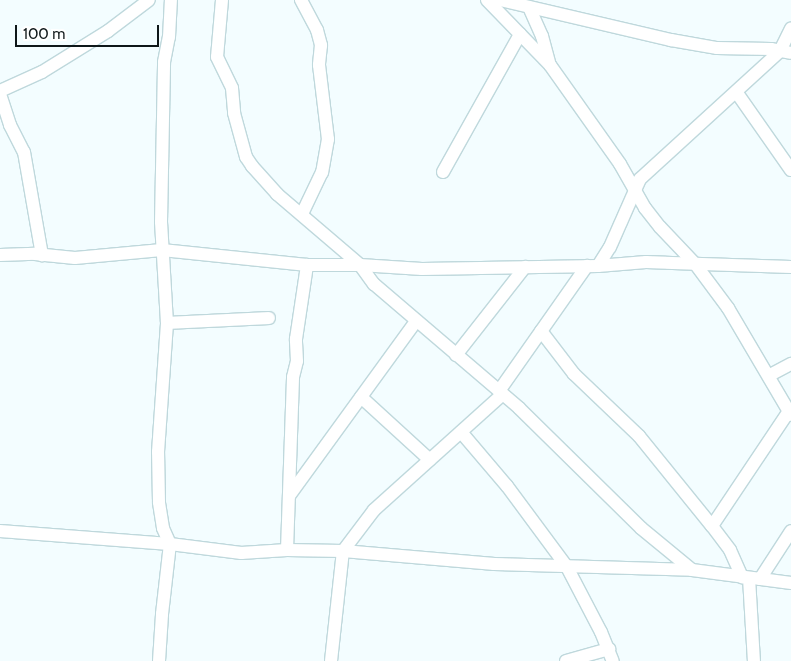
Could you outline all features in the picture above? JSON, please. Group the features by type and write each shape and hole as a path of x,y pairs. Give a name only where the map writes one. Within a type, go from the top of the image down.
{"street":[{"path":"42,255 24,152 10,125 0,93 42,72 108,32 149,0"},
{"path":"159,661 170,544 163,528 159,502 159,424 167,323 162,250 164,62 169,37 171,0"},
{"path":"222,0 217,57 232,88 234,113 246,156 272,189 360,265 374,284 532,420 641,528 692,570"},
{"path":"300,0 317,30 321,45 319,65 328,139 322,172 302,214"},
{"path":"487,0 550,65 620,164 634,190 660,228 696,265 728,308 770,376 790,413 712,526"},
{"path":"500,0 704,46 786,52"},
{"path":"529,7 542,36 550,65"},
{"path":"331,661 343,551 374,510 461,432 501,392 541,331 592,266 610,247 640,179 786,52 791,28"},
{"path":"444,172 520,34"},
{"path":"737,93 791,170"},
{"path":"0,255 42,255 75,258 162,250 306,265 360,265 422,269 592,266 646,262 791,267"},
{"path":"287,550 293,377 297,361 296,339 306,265"},
{"path":"456,355 525,267"},
{"path":"167,323 269,318"},
{"path":"289,496 416,321"},
{"path":"541,331 574,374 639,436 712,526 750,578 754,661"},
{"path":"770,376 791,364"},
{"path":"361,397 430,460"},
{"path":"461,432 507,486 567,567 611,655 566,661"},
{"path":"0,531 170,544 241,553 287,550 343,551 494,564 692,570 791,583"},
{"path":"750,578 791,532"}]}
